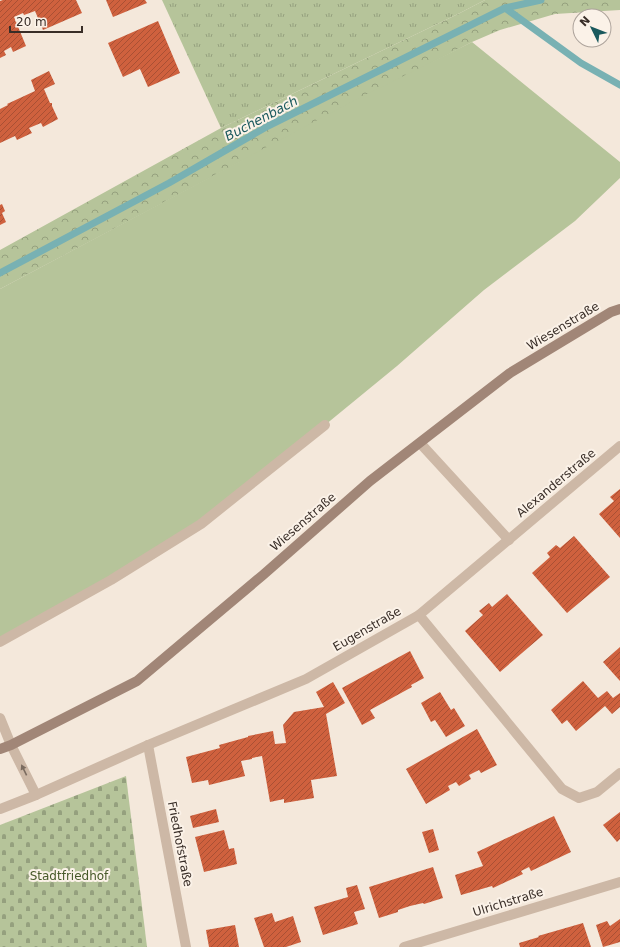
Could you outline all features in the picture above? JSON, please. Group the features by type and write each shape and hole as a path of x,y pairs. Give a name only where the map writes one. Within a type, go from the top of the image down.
{"street":[{"name":"Wiesenstraße","path":"0,749 11,745 137,681 263,575 370,482 510,373 611,312 620,309"},
{"path":"0,642 111,580 201,524 325,425"},
{"path":"420,443 508,540"},
{"name":"Alexanderstraße","path":"419,615 620,446"},
{"name":"Eugenstraße","path":"0,809 306,679 419,615 562,789 579,798 597,792 620,773"},
{"path":"0,718 11,745 36,795"},
{"name":"Friedhofstraße","path":"148,745 186,947"},
{"name":"Ulrichstraße","path":"404,947 620,882"}],"green space":[{"path":"162,0 485,0 221,128"},
{"path":"485,0 620,0 620,10 612,10 612,8 572,8 572,13 555,14 500,30 472,42 240,162 0,289 0,250 221,128"},
{"path":"472,42 620,162 620,178 575,221 484,290 397,366 201,524 0,642 0,289 357,99"},
{"name":"Stadtfriedhof","path":"126,776 147,947 0,947 0,825"}],"building":[{"path":"76,0 82,13 43,30 35,11 24,15 23,13 14,17 26,46 13,52 11,47 4,51 6,55 0,58 0,1"},
{"path":"106,0 145,0 147,3 113,17"},
{"path":"158,21 180,73 148,87 140,69 123,77 108,43"},
{"path":"49,71 55,84 44,89 50,103 52,103 58,119 43,127 41,123 29,128 32,133 17,140 15,136 0,143 0,109 8,105 7,104 35,91 31,80"},
{"path":"2,204 5,211 2,213 6,222 0,225 0,205"},
{"path":"620,489 620,538 599,514 614,501 610,497"},
{"path":"574,536 610,577 567,613 532,573 550,557 547,553 556,545 560,548"},
{"path":"507,594 543,635 500,672 465,631 483,615 479,611 489,603 492,607"},
{"path":"620,647 620,681 603,662"},
{"path":"410,651 424,678 411,685 412,687 370,710 375,718 362,725 342,688"},
{"path":"583,681 598,698 607,691 613,698 620,693 620,707 612,714 605,706 576,731 567,720 562,724 551,710"},
{"path":"333,682 345,703 326,714 337,776 311,780 314,798 284,803 284,799 270,802 262,756 241,761 245,776 209,785 208,780 192,783 186,757 220,748 219,745 248,736 273,731 275,744 286,743 283,725 294,712 324,707 316,692"},
{"path":"440,692 451,710 454,708 465,726 446,737 435,720 431,722 421,703"},
{"path":"477,729 497,765 481,773 479,770 469,775 471,779 459,786 456,782 448,786 450,790 426,804 406,769"},
{"path":"216,809 219,822 193,828 190,816"},
{"path":"620,812 620,839 617,842 603,825"},
{"path":"554,816 571,852 531,871 529,867 521,871 523,874 493,888 492,886 461,895 455,875 483,866 477,852"},
{"path":"433,829 439,850 429,853 422,832"},
{"path":"224,830 229,849 234,848 237,864 204,872 195,837"},
{"path":"433,867 443,898 424,904 410,906 398,910 398,912 379,918 369,887"},
{"path":"357,885 365,909 354,912 358,924 323,935 314,907 348,897 346,888"},
{"path":"272,913 275,922 293,916 301,942 286,947 264,947 254,918"},
{"path":"620,919 620,942 603,947 596,925 607,921 610,926"},
{"path":"583,923 591,947 520,947 519,943"},
{"path":"235,925 239,947 209,947 206,930"}],"waterway":[{"name":"Buchenbach","path":"0,273 169,183 268,126 505,8 541,0"},
{"path":"505,8 581,63 620,85"}]}
